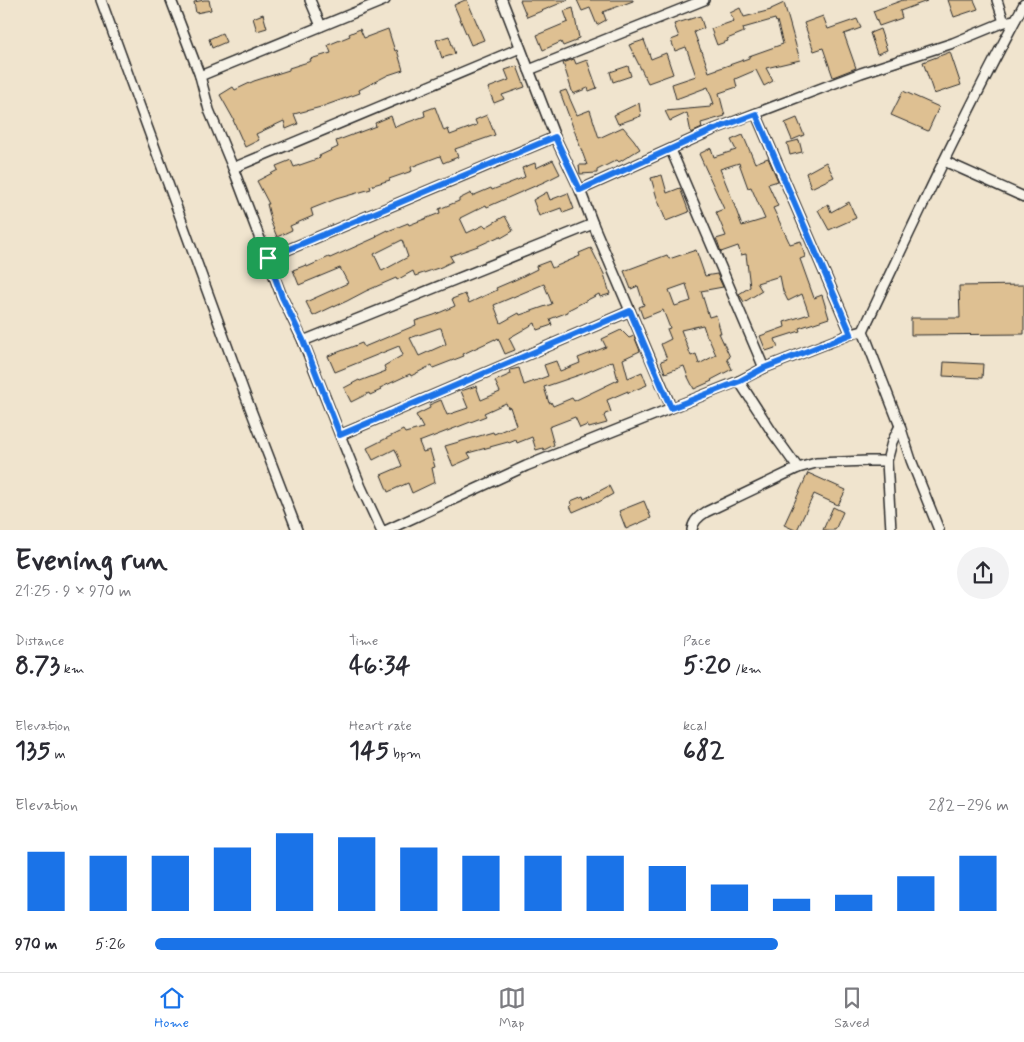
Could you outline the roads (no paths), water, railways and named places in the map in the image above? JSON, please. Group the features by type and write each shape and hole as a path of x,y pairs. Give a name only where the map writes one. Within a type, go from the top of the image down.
{"street":[{"path":"101,0 244,392 297,530"},
{"path":"171,0 200,76 209,110 282,297 303,340 361,487 381,530"},
{"path":"310,0 321,26"},
{"path":"200,76 385,0"},
{"path":"502,0 555,137 580,190 671,408"},
{"path":"529,70 704,0"},
{"path":"997,0 1004,22"},
{"path":"939,530 863,331 944,161 1024,4"},
{"path":"580,190 715,129 861,73 953,43 1004,22 1015,20"},
{"path":"233,168 520,48"},
{"path":"756,114 851,334"},
{"path":"268,258 555,137"},
{"path":"671,150 764,368"},
{"path":"944,161 1024,197"},
{"path":"303,340 593,224"},
{"path":"340,435 630,311"},
{"path":"387,530 526,466 740,381 764,368 863,331"},
{"path":"740,381 772,432 798,468"},
{"path":"891,530 887,461 892,442 900,426"},
{"path":"692,530 692,526 698,517 706,512 798,468 816,463 868,460 887,461"}]}
